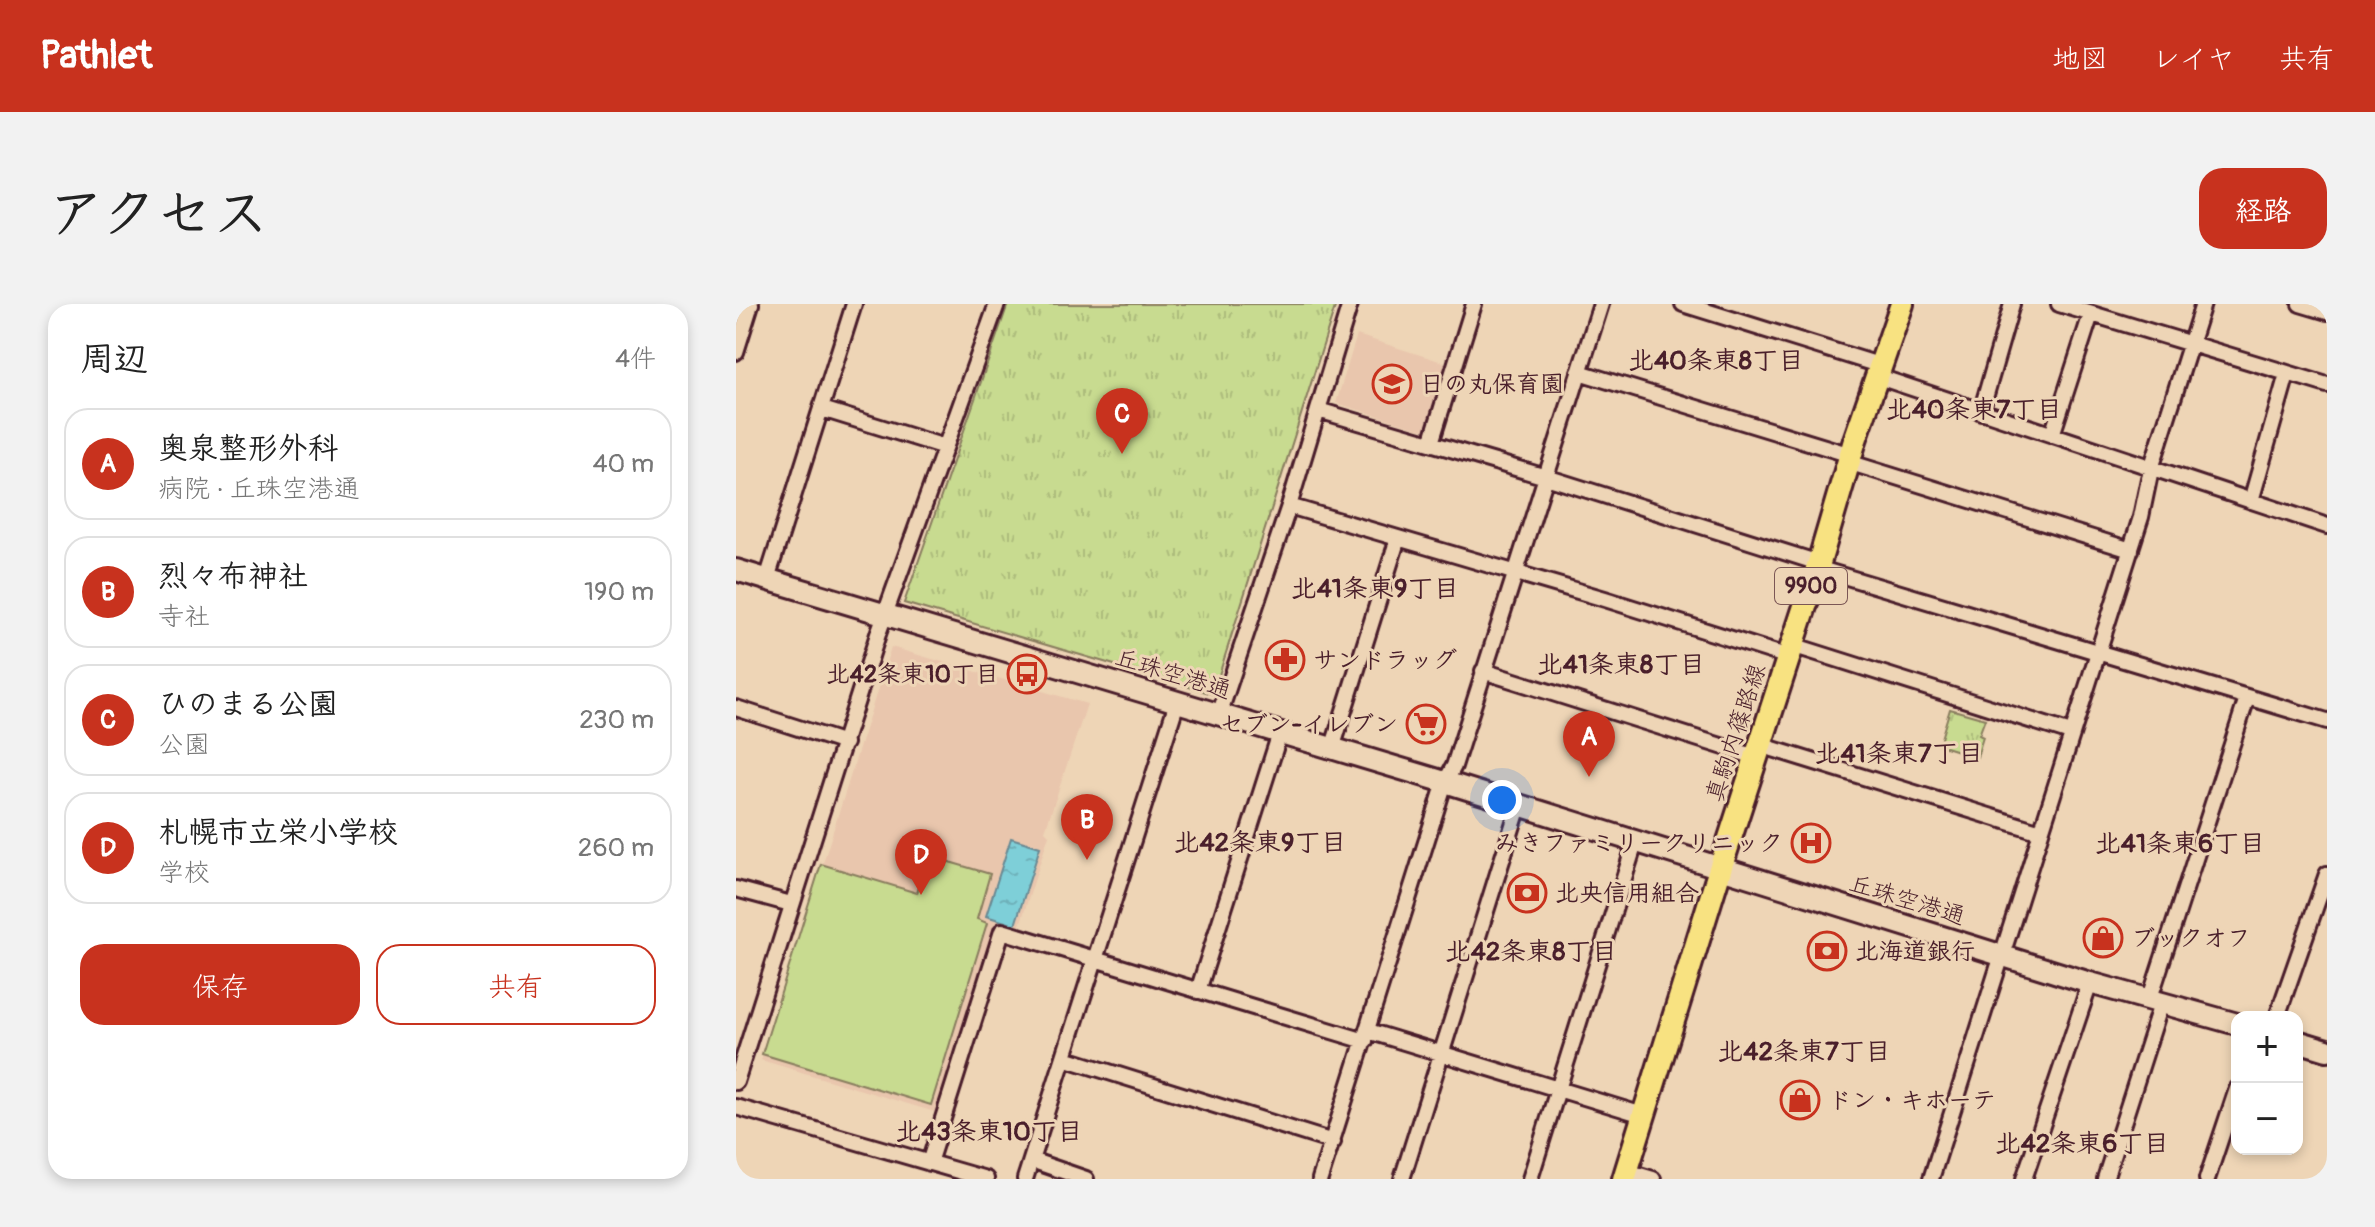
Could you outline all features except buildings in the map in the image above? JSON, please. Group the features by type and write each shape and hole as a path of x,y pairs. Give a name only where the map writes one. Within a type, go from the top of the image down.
{"main road":[{"name":"真駒内篠路線","path":"1625,1175 1850,458 1902,304"},
{"name":"丘珠空港通","path":"736,570 1445,782 2090,983 2231,1022"},
{"path":"2303,1043 2327,1050"}],"street":[{"path":"736,352 751,304"},
{"path":"767,579 854,304"},
{"path":"736,1082 885,615 997,304"},
{"path":"1219,715 1289,506 1350,304"},
{"path":"1431,443 1474,304"},
{"path":"1320,1179 1601,304"},
{"path":"1683,304 1880,372 1981,412 2327,526"},
{"path":"1981,412 2012,304"},
{"path":"2059,304 2327,385"},
{"path":"1931,1179 2131,550 2151,469 2203,304"},
{"path":"2300,304 2327,312"},
{"path":"2052,435 2091,314"},
{"path":"1579,372 2131,550"},
{"path":"2251,501 2287,374"},
{"path":"822,409 945,447"},
{"path":"1318,410 1546,477 1818,566 2327,721"},
{"path":"1289,506 2071,733"},
{"path":"1332,749 1398,538"},
{"path":"1483,671 2041,832"},
{"path":"2105,1179 2247,698"},
{"path":"1025,1179 1177,702"},
{"path":"737,714 845,743"},
{"path":"1198,991 1280,733"},
{"path":"1402,1179 1519,806"},
{"path":"1530,1179 1635,843"},
{"path":"2279,1011 2327,874"},
{"path":"736,889 791,904"},
{"path":"929,1163 1002,931 1198,991 1441,1053 1643,1115"},
{"path":"2024,1179 2090,983"},
{"path":"1064,1058 1333,1142"},
{"path":"736,1107 986,1179"},
{"path":"2207,1179 2231,1107"},
{"path":"1031,1160 1086,1179"},
{"path":"1625,1175 1653,1179"}],"shaded area":[{"name":"日の丸保育園","path":"1357,335 1449,364 1427,431 1336,403"},
{"path":"891,647 1087,704 1045,831 1049,835 1018,931 995,925 935,1112 761,1060"}],"green space":[{"path":"1008,304 1336,304 1213,694 904,603"},
{"path":"1950,709 1985,719 1979,735 1983,737 1977,757 1939,745"},
{"path":"929,856 990,874 977,919 987,923 931,1105 762,1054 821,864 917,893"}],"water":[{"path":"1011,838 1040,847 1015,925 986,916"}],"place":[{"name":"日の丸保育園","path":"1392,384"},
{"name":"ひのまる公園","path":"1122,454"},
{"name":"サンドラッグ","path":"1285,660"},
{"name":"北42条東10丁目","path":"1027,674"},
{"name":"セブン-イレブン","path":"1426,724"},
{"name":"奥泉整形外科","path":"1589,777"},
{"name":"みきファミリークリニック","path":"1811,843"},
{"name":"烈々布神社","path":"1087,860"},
{"name":"北央信用組合","path":"1527,893"},
{"name":"札幌市立栄小学校","path":"921,895"},
{"name":"ブックオフ","path":"2103,938"},
{"name":"北海道銀行","path":"1827,951"},
{"name":"ドン・キホーテ","path":"1800,1100"}],"district":[{"name":"北40条東8丁目","path":"1716,361"},
{"name":"北40条東7丁目","path":"1974,410"},
{"name":"北41条東9丁目","path":"1375,589"},
{"name":"北41条東8丁目","path":"1621,665"},
{"name":"北41条東7丁目","path":"1899,754"},
{"name":"北42条東9丁目","path":"1260,843"},
{"name":"北41条東6丁目","path":"2180,844"},
{"name":"北42条東8丁目","path":"1531,952"},
{"name":"北42条東7丁目","path":"1804,1052"},
{"name":"北43条東10丁目","path":"989,1132"},
{"name":"北42条東6丁目","path":"2082,1144"}]}
